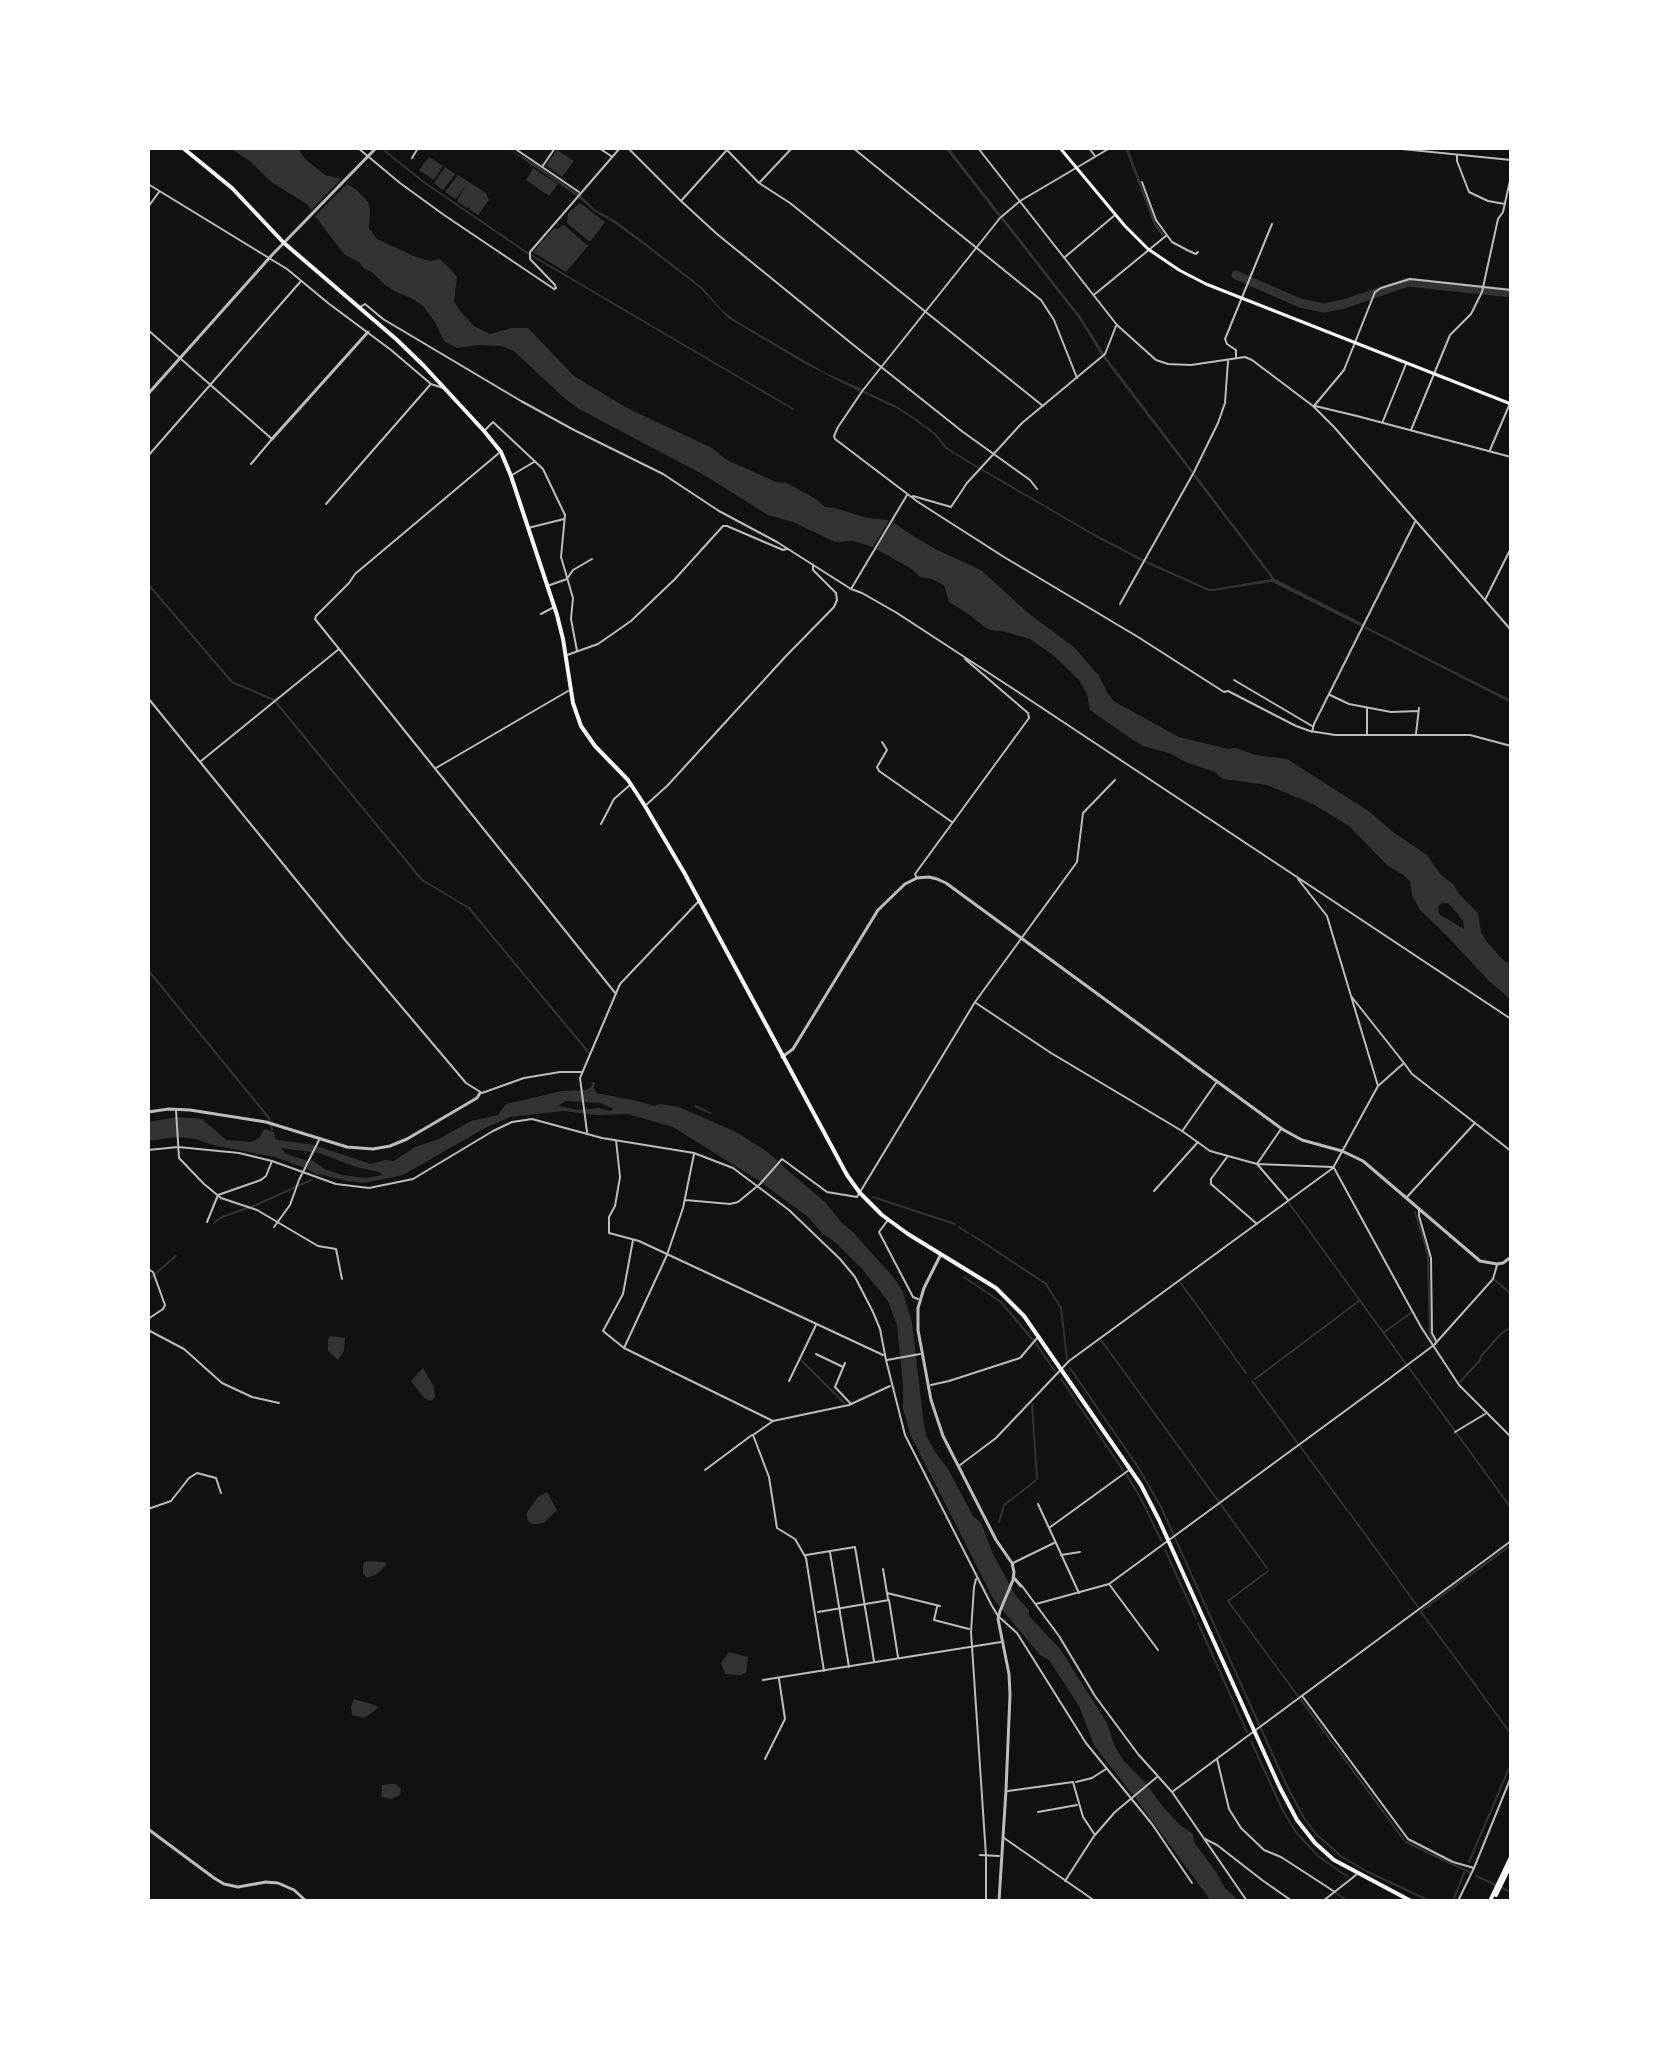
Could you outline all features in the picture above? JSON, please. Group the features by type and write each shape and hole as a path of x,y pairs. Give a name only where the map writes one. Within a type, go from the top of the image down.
{"main road":[{"path":"183,148 232,188 284,243 396,339 501,452 554,607 575,712 584,733 631,784 645,806 847,1175 860,1193 888,1220 996,1288 1024,1316 1131,1469 1154,1509 1303,1830 1323,1851 1357,1874 1411,1901"},
{"path":"1060,148 1148,249 1179,270 1206,284 1511,402"},
{"path":"1502,1880 1511,1857"},
{"path":"1492,1901 1511,1864"}],"street":[{"path":"358,148 367,158 469,233 553,289 556,289 555,285 530,254 620,148"},
{"path":"148,394 233,297 376,148"},
{"path":"412,158 418,148"},
{"path":"514,148 578,195"},
{"path":"542,167 555,148"},
{"path":"599,148 612,157"},
{"path":"628,148 717,234 963,432 1030,480 1037,489"},
{"path":"759,183 792,148"},
{"path":"853,148 1041,300 1054,320 1077,378"},
{"path":"978,148 1117,325 1161,362 1183,365 1236,358 1252,360 1313,406 1511,630"},
{"path":"1089,148 1096,157"},
{"path":"1110,148 1020,201 1001,217 862,391 838,427 835,439 907,495 1004,557 1224,692 1228,691 1296,726 1335,735 1470,735 1511,746"},
{"path":"1392,148 1511,160"},
{"path":"681,201 726,149 759,183 790,203 1043,406"},
{"path":"1457,154 1469,192 1488,201 1505,204"},
{"path":"1411,430 1450,335 1471,314 1483,289 1511,176"},
{"path":"1142,182 1156,220 1166,236 1174,244 1198,252"},
{"path":"148,184 259,251 301,280 431,384 444,388"},
{"path":"148,207 160,192"},
{"path":"1064,257 1116,215"},
{"path":"1236,358 1236,350 1225,339 1272,224"},
{"path":"1094,295 1166,236"},
{"path":"1313,406 1344,370 1374,294 1381,288 1410,279 1511,290"},
{"path":"148,456 301,280"},
{"path":"359,308 365,304 383,319 521,401 663,474 719,511 874,599 1511,1019"},
{"path":"907,495 952,506 967,483 1022,423 1105,354 1117,325"},
{"path":"148,330 272,439"},
{"path":"251,464 368,332"},
{"path":"1120,604 1193,474 1223,411 1228,360"},
{"path":"1382,422 1406,363"},
{"path":"326,504 431,384"},
{"path":"1489,451 1511,402"},
{"path":"1313,406 1511,457"},
{"path":"484,431 493,422 545,471 566,518 561,559 573,598 571,619 577,652"},
{"path":"501,452 355,574 316,616 316,622 616,994"},
{"path":"511,476 535,461"},
{"path":"852,586 907,495"},
{"path":"527,528 566,518"},
{"path":"1312,732 1415,521"},
{"path":"566,655 606,640 631,621 723,526 783,550 788,549"},
{"path":"1485,600 1511,548"},
{"path":"547,586 567,579 578,566 592,559"},
{"path":"645,806 834,607 836,593 813,570 812,565"},
{"path":"541,614 554,607"},
{"path":"200,762 340,649"},
{"path":"917,878 915,874 1029,718 1028,713 962,655"},
{"path":"1234,680 1313,727"},
{"path":"435,769 571,689"},
{"path":"1329,694 1349,704 1394,712 1418,709 1416,735"},
{"path":"148,698 450,1066 463,1081 480,1093"},
{"path":"1367,707 1367,735"},
{"path":"882,742 887,750 877,767 879,771 953,823"},
{"path":"685,1200 730,1204 742,1199 780,1161 786,1160 827,1192 854,1198 860,1193 975,1002 1077,862 1084,811 1115,780"},
{"path":"601,824 614,799 631,784"},
{"path":"1294,875 1327,916 1378,1086"},
{"path":"782,1057 793,1049 878,910 905,884 929,877 946,883 1282,1129 1302,1140 1342,1151 1372,1167 1474,1257 1487,1264 1503,1263 1511,1257"},
{"path":"587,1134 580,1078 621,983 699,902"},
{"path":"1351,996 1412,1074 1511,1151"},
{"path":"975,1002 1210,1151 1257,1164 1333,1168"},
{"path":"959,1466 996,1438 1061,1368 1333,1168 1378,1086 1404,1063"},
{"path":"148,1112 176,1111 266,1122 319,1140 355,1149 373,1149 407,1139 477,1098 480,1093 537,1075 582,1072"},
{"path":"1182,1131 1217,1082"},
{"path":"176,1111 179,1158 204,1184 227,1200 252,1208 310,1242 338,1251 342,1279"},
{"path":"148,1150 178,1146 239,1153 347,1186 375,1187 413,1179 512,1122 536,1120 587,1134 694,1153 733,1168 789,1210 847,1267 860,1287 877,1321 905,1435 978,1578 999,1614 1017,1633 1086,1743 1152,1824 1192,1883"},
{"path":"1407,1197 1475,1123"},
{"path":"1257,1164 1282,1129"},
{"path":"274,1227 290,1205 319,1140"},
{"path":"616,1140 620,1177 608,1232 633,1239 884,1355"},
{"path":"1154,1191 1198,1142"},
{"path":"624,1348 667,1255 685,1200 694,1153"},
{"path":"1227,1156 1212,1177 1211,1184 1257,1224"},
{"path":"207,1222 218,1195 261,1180 272,1161"},
{"path":"1257,1164 1288,1201"},
{"path":"1333,1168 1421,1327 1459,1385 1511,1437"},
{"path":"1419,1209 1431,1258 1432,1333 1435,1344"},
{"path":"888,1220 879,1232 913,1297 920,1299"},
{"path":"633,1239 623,1294 603,1331 624,1348 773,1421"},
{"path":"941,1254 920,1299 917,1319 928,1386 937,1420 996,1540 1012,1563 1014,1579 999,1614 1010,1687 999,1901"},
{"path":"1036,1604 1109,1584 1435,1344 1493,1279 1497,1264"},
{"path":"148,1269 153,1272 165,1307 148,1319"},
{"path":"789,1381 816,1325"},
{"path":"148,1330 184,1349 222,1383 252,1397 279,1403"},
{"path":"928,1386 1020,1358 1039,1336"},
{"path":"816,1354 843,1367"},
{"path":"887,1360 921,1354"},
{"path":"845,1363 835,1387 851,1404"},
{"path":"705,1470 773,1421 851,1404 892,1385"},
{"path":"1455,1432 1486,1413"},
{"path":"753,1435 769,1477 777,1528 795,1539 805,1555 824,1671"},
{"path":"1049,1528 1131,1469"},
{"path":"148,1509 171,1501 189,1478 197,1473 216,1478 221,1493"},
{"path":"1038,1504 1079,1593"},
{"path":"1172,1792 1511,1541"},
{"path":"1012,1563 1055,1543"},
{"path":"805,1555 855,1547 874,1663"},
{"path":"830,1551 849,1667"},
{"path":"1061,1555 1080,1552"},
{"path":"883,1569 898,1658"},
{"path":"978,1578 974,1587 971,1629 986,1856 986,1901"},
{"path":"1014,1579 1036,1604 1095,1696 1138,1754 1172,1792 1247,1901"},
{"path":"1109,1584 1158,1650"},
{"path":"887,1593 939,1606 934,1620 971,1629"},
{"path":"815,1613 889,1600"},
{"path":"763,1680 1003,1642"},
{"path":"765,1759 785,1719 779,1678"},
{"path":"1302,1696 1408,1839 1453,1862 1474,1868"},
{"path":"1217,1758 1229,1809 1241,1828 1264,1850 1281,1857 1335,1892"},
{"path":"1006,1790 1092,1778 1107,1768"},
{"path":"1065,1881 1095,1835 1115,1812 1157,1777"},
{"path":"1458,1901 1511,1777"},
{"path":"1073,1782 1083,1817 1095,1835"},
{"path":"1038,1812 1079,1805"},
{"path":"148,1829 224,1884 238,1887 278,1883 294,1890 306,1901"},
{"path":"1003,1838 1093,1901"},
{"path":"1204,1839 1217,1845 1292,1901"},
{"path":"980,1855 1002,1857"},
{"path":"1323,1901 1357,1874"}],"shaded area":[{"path":"230,148 298,148 305,159 325,175 341,179 311,210"},
{"path":"507,148 535,164 644,242 703,288 735,320 824,372 862,389 860,392 802,362 728,318 700,288 643,244"},
{"path":"945,148 949,148 1001,215 999,217"},
{"path":"1125,148 1128,148 1163,237 1154,225"},
{"path":"557,150 574,161 562,177 546,165"},
{"path":"429,157 443,166 434,180 419,170"},
{"path":"445,167 455,174 443,190 434,183"},
{"path":"533,168 558,184 549,196 526,180"},
{"path":"458,175 486,193 489,200 478,215 469,209 470,206 467,208 457,201 467,184 456,199 445,192"},
{"path":"347,184 368,202 369,228 377,239 416,257 430,261 440,259 451,270 457,277 454,301 474,326 490,334 512,328 528,328 574,376 627,408 712,448 727,460 776,482 787,483 825,507 867,518 889,520 873,547 853,541 835,542 793,522 768,515 704,475 579,409 514,351 501,346 457,348 444,341 422,305 394,291 344,254 315,216"},
{"path":"580,203 605,222 590,242 567,223 568,213"},
{"path":"1003,217 1275,579 1360,622 1362,627 1272,582 1212,591 1272,579 1101,355 1080,320 1001,219"},
{"path":"564,225 588,246 566,272 533,252 554,228"},
{"path":"893,522 937,550 981,570 1028,613 1074,647 1099,676 1115,702 1179,737 1228,749 1236,748 1255,755 1287,759 1370,812 1427,855 1441,875 1478,913 1486,941 1511,965 1511,1000 1420,910 1405,876 1388,866 1349,826 1313,804 1267,785 1223,779 1215,772 1172,754 1143,746 1090,710 1087,694 1079,680 1053,655 1030,639 986,628 949,602 944,585 920,577 912,569 876,549","holes":["1448,903 1463,921 1464,929 1439,914 1438,907"]},
{"path":"1364,628 1511,700 1511,703"},
{"path":"592,1082 595,1083 596,1093 654,1106 679,1107 736,1132 778,1161 761,1182 673,1127 628,1114 596,1115 563,1111 510,1117 403,1175 365,1183 318,1175 306,1169 312,1160 326,1170 343,1175 365,1178 383,1175 319,1153 281,1148 286,1154 308,1161 305,1168 275,1157 195,1139 177,1137 148,1141 148,1122 177,1117 202,1119 226,1140 251,1142 259,1138 264,1129 274,1132 278,1140 314,1145 371,1164 394,1161 415,1147 439,1139 471,1121 498,1115 506,1104 591,1087","holes":["566,1101 601,1103 613,1109 579,1110 558,1106"]},
{"path":"779,1163 825,1202 903,1292 912,1323 926,1435 934,1450 973,1516 981,1523 993,1554 1016,1596 1029,1610 1029,1616 1060,1649 1107,1723 1115,1747 1124,1761 1181,1826 1193,1834 1194,1842 1225,1888 1239,1901 1211,1901 1094,1745 1079,1706 1049,1660 1040,1655 994,1600 911,1436 903,1409 897,1325 888,1301 836,1243 808,1217 762,1183"},
{"path":"331,1336 345,1338 344,1351 338,1360 328,1351"},
{"path":"423,1368 434,1387 435,1397 431,1401 424,1398 411,1381"},
{"path":"547,1492 557,1510 544,1523 532,1524 526,1514 538,1497"},
{"path":"367,1561 387,1564 377,1574 367,1578 363,1573 363,1564"},
{"path":"729,1652 748,1657 746,1673 725,1674 721,1663"},
{"path":"354,1699 378,1707 364,1718 352,1715"},
{"path":"396,1784 401,1789 400,1795 391,1799 381,1797 382,1785"}],"waterway":[{"path":"385,151 425,183 529,254 793,409"},
{"path":"1236,275 1300,303 1324,308 1408,282 1511,293"},
{"path":"864,392 915,419 935,434 946,448 1096,536 1146,562 1215,590"},
{"path":"148,584 232,682 274,700 422,880 469,908 589,1053"},
{"path":"148,970 269,1118 272,1129"},
{"path":"695,1106 710,1113"},
{"path":"215,1222 311,1180"},
{"path":"873,1197 955,1224"},
{"path":"1289,1203 1511,1508"},
{"path":"1415,1212 1428,1255 1430,1335 1433,1342"},
{"path":"959,1227 968,1233"},
{"path":"972,1235 1046,1284 1061,1308 1067,1359"},
{"path":"148,1280 176,1256"},
{"path":"964,1277 1001,1302 1033,1340"},
{"path":"1495,1280 1511,1294"},
{"path":"1180,1282 1246,1373"},
{"path":"1255,1379 1359,1301"},
{"path":"1383,1333 1411,1313"},
{"path":"1460,1382 1502,1333 1511,1327"},
{"path":"1101,1340 1267,1568"},
{"path":"1036,1344 1055,1371"},
{"path":"802,1361 844,1403"},
{"path":"1070,1368 1138,1467 1161,1507 1304,1818 1317,1835 1342,1857 1430,1901"},
{"path":"1061,1379 1123,1470"},
{"path":"1252,1381 1347,1510"},
{"path":"1032,1404 1037,1479"},
{"path":"1127,1475 1161,1540"},
{"path":"999,1522 1004,1505 1035,1481"},
{"path":"1349,1512 1418,1607"},
{"path":"1421,1611 1511,1545"},
{"path":"1165,1550 1196,1618"},
{"path":"1268,1571 1228,1601 1298,1696"},
{"path":"1421,1612 1477,1687"},
{"path":"1198,1623 1247,1732"},
{"path":"1478,1689 1511,1734"},
{"path":"1301,1700 1404,1840"},
{"path":"1251,1741 1296,1832 1318,1856 1348,1877"},
{"path":"1469,1862 1509,1768"},
{"path":"1406,1842 1469,1872"},
{"path":"1453,1901 1464,1873"},
{"path":"1476,1876 1496,1885"},
{"path":"1502,1888 1511,1892"},
{"path":"1336,1893 1348,1901"}]}
